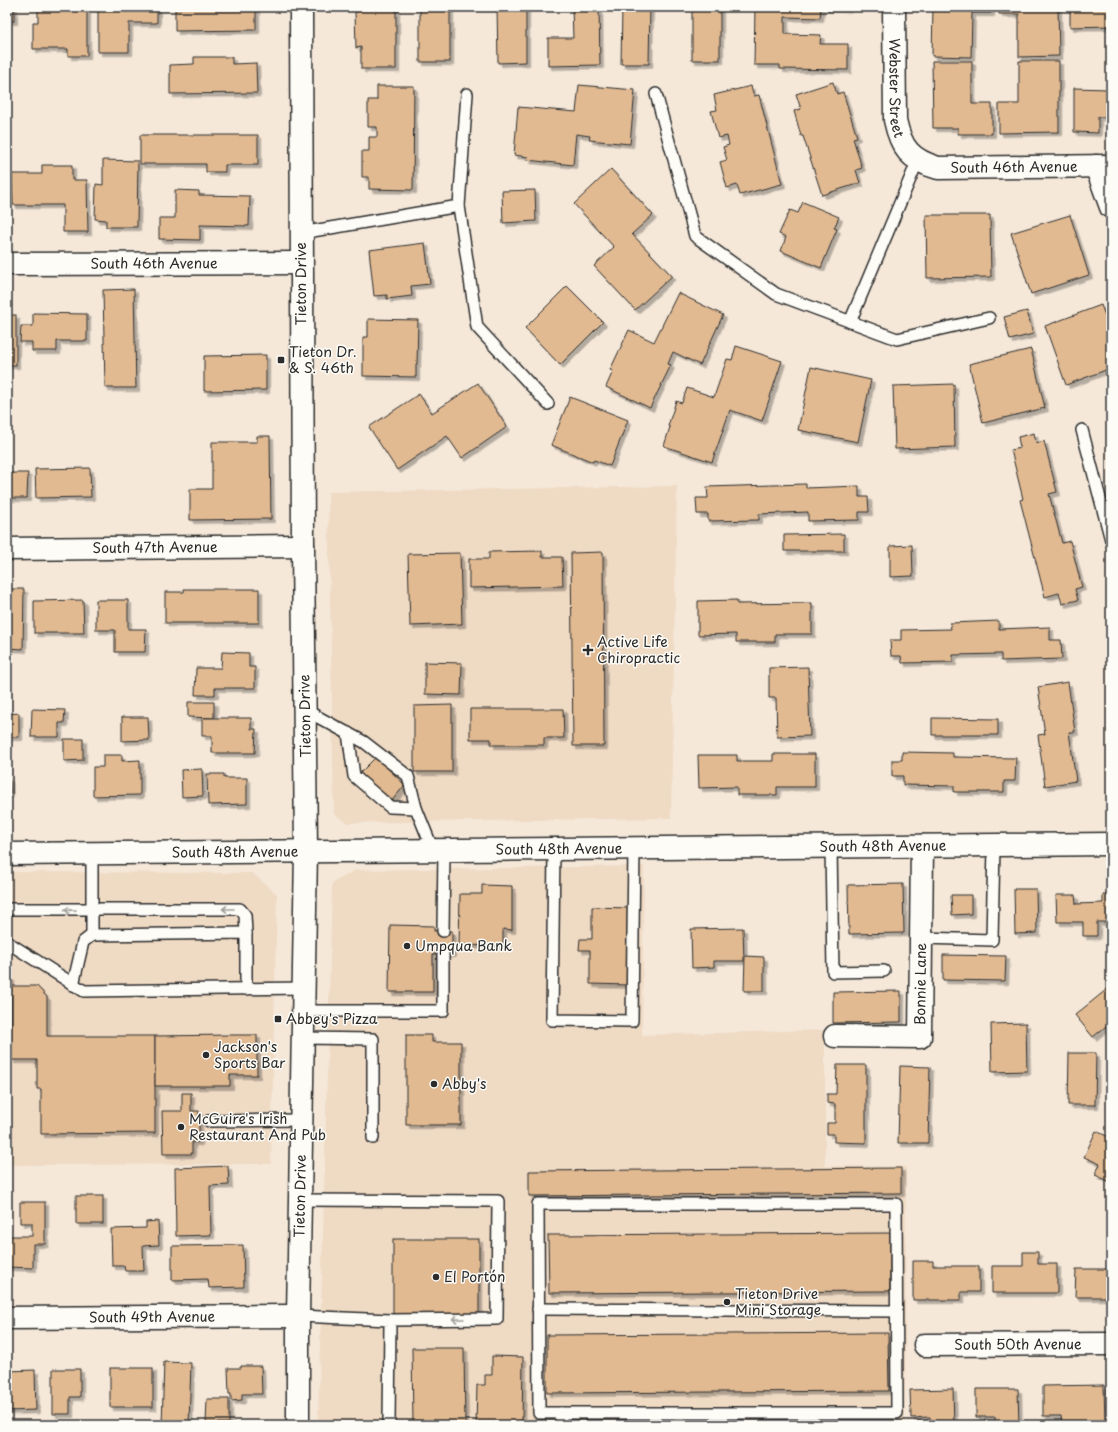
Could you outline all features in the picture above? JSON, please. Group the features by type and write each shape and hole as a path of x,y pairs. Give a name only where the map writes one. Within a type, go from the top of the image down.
{"street":[{"name":"Tieton Drive","path":"298,1425 298,1316 306,851 302,546 301,7"},
{"name":"Webster Street","path":"894,7 895,120 899,137 904,147 918,160"},
{"name":"South 46th Avenue","path":"918,160 938,168 1103,166"},
{"path":"1103,166 1111,207"},
{"name":"South 46th Avenue","path":"7,264 301,263"},
{"name":"South 47th Avenue","path":"7,549 302,546"},
{"name":"South 48th Avenue","path":"7,854 1111,844"},
{"name":"Bonnie Lane","path":"835,1036 920,1037 922,846"},
{"name":"South 49th Avenue","path":"7,1318 298,1316"},
{"name":"South 50th Avenue","path":"925,1345 1111,1344"}],"lane":[{"path":"467,94 459,206 477,328 548,404"},
{"path":"656,94 695,236 776,294 897,339 989,318"},
{"path":"850,322 918,160"},
{"path":"301,233 459,206"},
{"path":"1082,430 1111,540"},
{"path":"304,710 364,742 408,776 416,808 438,850 443,931"},
{"path":"348,733 354,776 390,807 416,808"},
{"path":"921,938 992,940 994,846"},
{"path":"831,847 833,972 884,972"},
{"path":"554,849 552,1020 632,1021 634,848"},
{"path":"92,853 92,935"},
{"path":"7,909 240,909 245,915 246,989"},
{"path":"73,984 83,942 92,935 246,934"},
{"path":"7,942 84,991 304,988"},
{"path":"303,1011 443,1011 443,954"},
{"path":"303,1038 373,1039 373,1138"},
{"path":"209,1122 302,1120"},
{"path":"298,1316 390,1320 497,1319 498,1201 300,1200"},
{"path":"538,1204 896,1204 896,1311 896,1413 539,1413 538,1204"},
{"path":"538,1309 896,1311"},
{"path":"389,1425 390,1320"},
{"path":"561,1413 561,1425"}],"shaded area":[{"path":"677,486 671,818 348,823 334,814 328,492"},
{"path":"644,866 642,1035 825,1030 825,1166 906,1167 905,1425 318,1425 332,883 356,870"},
{"path":"7,872 252,873 277,894 271,1164 7,1165"}],"building":[{"path":"7,7 14,7 14,21 7,21"},
{"path":"38,7 65,7 65,10 87,10 87,56 68,56 68,49 33,49 33,22 38,22"},
{"path":"98,7 157,7 157,23 129,23 129,52 98,52"},
{"path":"175,7 256,7 256,30 175,31"},
{"path":"361,7 396,7 396,69 361,69 361,47 356,48 355,12 361,11"},
{"path":"420,7 450,7 450,62 420,62"},
{"path":"497,7 526,7 526,62 498,63"},
{"path":"572,7 599,7 600,65 548,66 548,38 573,38"},
{"path":"622,7 650,7 649,64 621,64"},
{"path":"692,7 720,7 720,60 692,60"},
{"path":"755,7 848,7 848,9 821,8 820,18 785,17 785,34 821,35 820,44 848,44 848,70 780,69 780,65 754,65"},
{"path":"933,7 991,7 991,13 972,13 971,57 932,56"},
{"path":"999,7 1058,7 1059,56 1019,57 1019,14 999,14"},
{"path":"1070,7 1111,7 1111,26 1070,27"},
{"path":"194,57 232,57 232,64 256,63 257,93 170,94 170,65 194,64"},
{"path":"932,61 972,61 972,104 992,104 992,134 958,134 958,128 933,128"},
{"path":"1019,61 1059,61 1059,132 999,133 999,104 1019,104"},
{"path":"1108,79 1111,79 1111,123 1110,117 1098,117 1098,133 1074,132 1074,88 1108,89"},
{"path":"833,82 837,94 843,92 857,137 853,138 862,168 856,170 860,183 822,195 803,136 801,136 794,111 801,109 796,94"},
{"path":"579,85 635,90 630,144 589,140 590,136 576,134 573,165 527,160 528,157 514,155 518,107 576,112"},
{"path":"377,86 414,86 413,190 369,189 369,177 362,177 362,151 369,151 369,137 377,137 377,127 368,127 368,100 377,100"},
{"path":"751,86 754,96 759,95 782,184 740,195 737,185 727,188 720,162 727,160 723,147 729,145 727,136 718,138 711,111 717,110 714,95"},
{"path":"140,135 258,135 258,165 225,165 225,172 206,172 206,164 140,164"},
{"path":"103,160 138,161 137,227 106,227 106,220 95,219 96,184 103,185"},
{"path":"42,165 72,165 72,180 87,180 88,232 63,232 63,205 13,205 12,174 42,174"},
{"path":"611,169 653,215 632,234 672,276 635,310 594,266 614,247 574,204"},
{"path":"175,190 199,191 199,195 250,196 249,226 200,225 200,240 159,239 159,218 175,218"},
{"path":"535,190 536,221 503,223 502,191"},
{"path":"803,202 839,217 834,228 837,229 821,268 781,251 786,237 779,234 790,210 798,213"},
{"path":"926,215 990,215 991,277 927,278"},
{"path":"1070,215 1089,275 1031,294 1011,233"},
{"path":"425,243 430,284 411,286 412,296 387,299 387,295 374,296 369,250"},
{"path":"567,286 603,322 560,365 525,328"},
{"path":"134,289 136,388 105,388 103,290"},
{"path":"678,293 723,315 700,365 673,352 668,364 671,365 650,408 606,387 613,371 610,370 629,330 654,342"},
{"path":"1101,305 1111,331 1111,368 1066,385 1045,326"},
{"path":"1027,311 1033,334 1010,340 1004,317"},
{"path":"33,313 87,314 87,341 57,341 57,351 32,351 32,342 20,342 21,326 33,326"},
{"path":"7,315 16,315 16,365 7,365"},
{"path":"368,319 418,320 416,377 363,376 363,337 368,337"},
{"path":"736,346 782,361 762,421 730,410 712,462 664,446 670,427 668,426 676,401 682,403 687,388 714,397 727,359 732,360"},
{"path":"1031,349 1045,408 983,423 969,364"},
{"path":"266,355 266,390 204,391 204,356"},
{"path":"811,367 871,380 858,442 798,430"},
{"path":"478,383 507,427 462,458 447,436 397,470 369,427 419,394 432,413"},
{"path":"954,384 955,447 895,449 893,386"},
{"path":"570,397 628,420 610,466 594,460 593,462 551,445"},
{"path":"1034,433 1036,443 1044,441 1057,492 1049,494 1062,543 1070,541 1082,587 1075,589 1078,600 1062,604 1059,593 1045,597 1020,500 1023,499 1011,450 1020,448 1018,437"},
{"path":"257,436 270,436 271,519 190,520 190,489 212,489 212,442 257,442"},
{"path":"90,468 91,497 36,498 35,469"},
{"path":"7,473 28,473 27,498 7,498"},
{"path":"806,484 806,488 859,486 859,497 868,497 869,512 859,512 859,520 808,521 808,512 759,514 759,520 708,521 708,514 697,514 696,498 708,498 707,487"},
{"path":"844,534 844,551 784,551 784,535"},
{"path":"912,545 913,576 890,577 890,546"},
{"path":"542,551 542,557 562,557 563,586 469,588 469,559 489,559 489,552"},
{"name":"Active Life Chiropractic","path":"603,552 604,746 573,746 571,553"},
{"path":"460,553 462,624 410,626 408,554"},
{"path":"7,589 24,589 23,649 7,648"},
{"path":"184,589 259,589 259,623 165,623 165,592 184,592"},
{"path":"83,600 84,633 34,633 34,601"},
{"path":"96,600 128,600 128,629 146,629 145,652 115,652 115,630 96,630"},
{"path":"737,600 737,604 812,603 812,634 775,634 775,642 736,642 736,634 698,635 698,601"},
{"path":"999,621 999,629 1050,627 1050,640 1061,640 1062,659 1001,661 1001,654 953,655 953,662 902,663 901,656 891,656 890,640 901,640 901,630 951,629 950,623"},
{"path":"222,652 249,653 249,667 255,667 255,688 215,688 215,695 195,695 196,668 221,668"},
{"path":"425,662 462,663 461,695 425,694"},
{"path":"808,667 810,736 777,737 776,698 769,698 769,668"},
{"path":"1068,682 1075,732 1069,732 1076,781 1045,786 1038,735 1045,734 1038,687"},
{"path":"188,702 214,702 214,718 188,717"},
{"path":"452,705 452,772 414,772 414,706"},
{"path":"32,709 65,710 64,723 59,723 59,737 31,737"},
{"path":"470,709 563,709 564,738 544,738 544,745 491,745 491,739 470,739"},
{"path":"19,713 19,737 7,737 7,714"},
{"path":"122,717 148,717 149,740 122,741"},
{"path":"202,718 251,718 251,729 256,729 255,753 212,753 212,736 202,736"},
{"path":"932,718 998,719 998,735 932,735"},
{"path":"64,739 83,739 83,760 64,761"},
{"path":"902,752 953,753 953,757 1016,758 1015,781 1004,781 1004,792 954,792 954,786 903,785 903,776 892,776 892,760 902,760"},
{"path":"773,754 815,754 815,787 777,787 777,795 737,795 737,787 699,788 698,755 737,755 737,761 773,761"},
{"path":"103,755 122,755 122,761 140,760 140,795 93,796 93,767 103,767"},
{"path":"376,757 405,785 389,804 358,775"},
{"path":"202,769 203,796 182,797 181,770"},
{"path":"207,774 224,774 224,778 247,778 247,804 208,805"},
{"path":"7,778 9,778 10,794 7,794"},
{"path":"903,884 904,933 849,934 848,885"},
{"path":"482,885 512,886 512,930 503,929 503,946 459,945 460,894 482,894"},
{"path":"1014,889 1036,889 1037,933 1015,934"},
{"path":"951,895 971,895 971,914 952,915"},
{"path":"1056,895 1075,895 1076,904 1103,903 1103,895 1111,895 1111,922 1097,922 1097,936 1083,936 1083,922 1057,922"},
{"path":"592,907 629,908 629,985 590,984 590,950 579,950 580,939 592,939"},
{"path":"390,925 434,926 434,931 452,931 452,954 433,954 433,992 389,992"},
{"path":"743,928 744,961 714,961 714,967 692,968 691,929"},
{"path":"943,955 1006,956 1005,981 943,980"},
{"path":"745,956 764,957 764,991 744,991"},
{"path":"7,978 11,978 11,1033 7,1033"},
{"path":"11,986 37,986 47,997 47,1036 155,1036 155,1133 41,1134 41,1089 37,1089 37,1060 11,1060"},
{"path":"1111,986 1111,1022 1093,1037 1075,1015"},
{"path":"901,991 901,1022 833,1023 833,992"},
{"path":"1026,1023 1027,1071 992,1072 991,1024"},
{"name":"Jackson's Sports Bar","path":"257,1035 257,1075 230,1075 230,1086 155,1086 155,1036"},
{"name":"Abby's","path":"406,1035 432,1035 432,1042 461,1042 461,1125 406,1125"},
{"path":"1069,1053 1096,1053 1095,1105 1068,1105"},
{"path":"837,1065 866,1065 866,1143 834,1142 834,1134 827,1134 827,1123 835,1123 835,1104 827,1103 827,1094 836,1094"},
{"path":"900,1066 930,1067 928,1143 898,1143"},
{"name":"McGuire's Irish Restaurant And Pub","path":"182,1093 191,1093 191,1111 199,1111 199,1142 192,1142 192,1154 163,1154 162,1111 182,1111"},
{"path":"1096,1131 1111,1138 1111,1182 1095,1175 1100,1164 1084,1157"},
{"path":"228,1166 229,1185 210,1186 211,1235 176,1236 175,1168"},
{"path":"901,1168 901,1193 529,1196 529,1171"},
{"path":"76,1196 103,1196 103,1224 76,1224"},
{"path":"20,1202 45,1202 45,1244 33,1244 33,1268 7,1267 7,1236 32,1236 32,1223 20,1223"},
{"path":"158,1221 159,1245 143,1246 144,1271 125,1271 124,1266 112,1266 111,1229 146,1228 146,1222"},
{"path":"890,1233 890,1291 549,1293 548,1235"},
{"name":"El Portón","path":"393,1239 479,1239 479,1315 393,1315"},
{"path":"243,1245 244,1287 209,1288 208,1279 172,1280 172,1246"},
{"path":"1023,1252 1038,1252 1038,1264 1057,1264 1057,1293 992,1293 992,1266 1023,1266"},
{"path":"913,1261 933,1261 933,1266 979,1266 979,1292 961,1292 961,1300 913,1300"},
{"path":"1076,1269 1111,1269 1111,1297 1075,1297"},
{"path":"888,1333 889,1391 547,1393 547,1335"},
{"path":"412,1348 464,1348 465,1425 413,1425"},
{"path":"492,1356 523,1357 522,1425 476,1425 477,1385 485,1385 485,1375 492,1375"},
{"path":"164,1362 191,1363 189,1425 162,1425"},
{"path":"241,1366 261,1366 262,1394 242,1394 242,1400 231,1401 231,1394 229,1394 228,1368 241,1368"},
{"path":"110,1368 153,1368 153,1407 110,1407"},
{"path":"53,1369 80,1369 80,1397 70,1397 70,1414 53,1414"},
{"path":"35,1370 36,1410 7,1411 7,1371"},
{"path":"1104,1385 1105,1425 1062,1425 1061,1416 1043,1416 1043,1386"},
{"path":"953,1389 954,1425 930,1425 930,1417 911,1418 910,1390"},
{"path":"976,1389 1018,1389 1019,1425 995,1425 995,1417 976,1417"},
{"path":"207,1399 229,1399 229,1423 206,1423"}],"place":[{"name":"Tieton Dr. & S. 46th","path":"281,360"},
{"name":"Active Life Chiropractic","path":"588,650"},
{"name":"Umpqua Bank","path":"407,946"},
{"name":"Abbey's Pizza","path":"278,1019"},
{"name":"Jackson's Sports Bar","path":"206,1055"},
{"name":"Abby's","path":"434,1084"},
{"name":"McGuire's Irish Restaurant And Pub","path":"181,1127"},
{"name":"El Portón","path":"436,1277"},
{"name":"Tieton Drive Mini Storage","path":"727,1302"}]}
